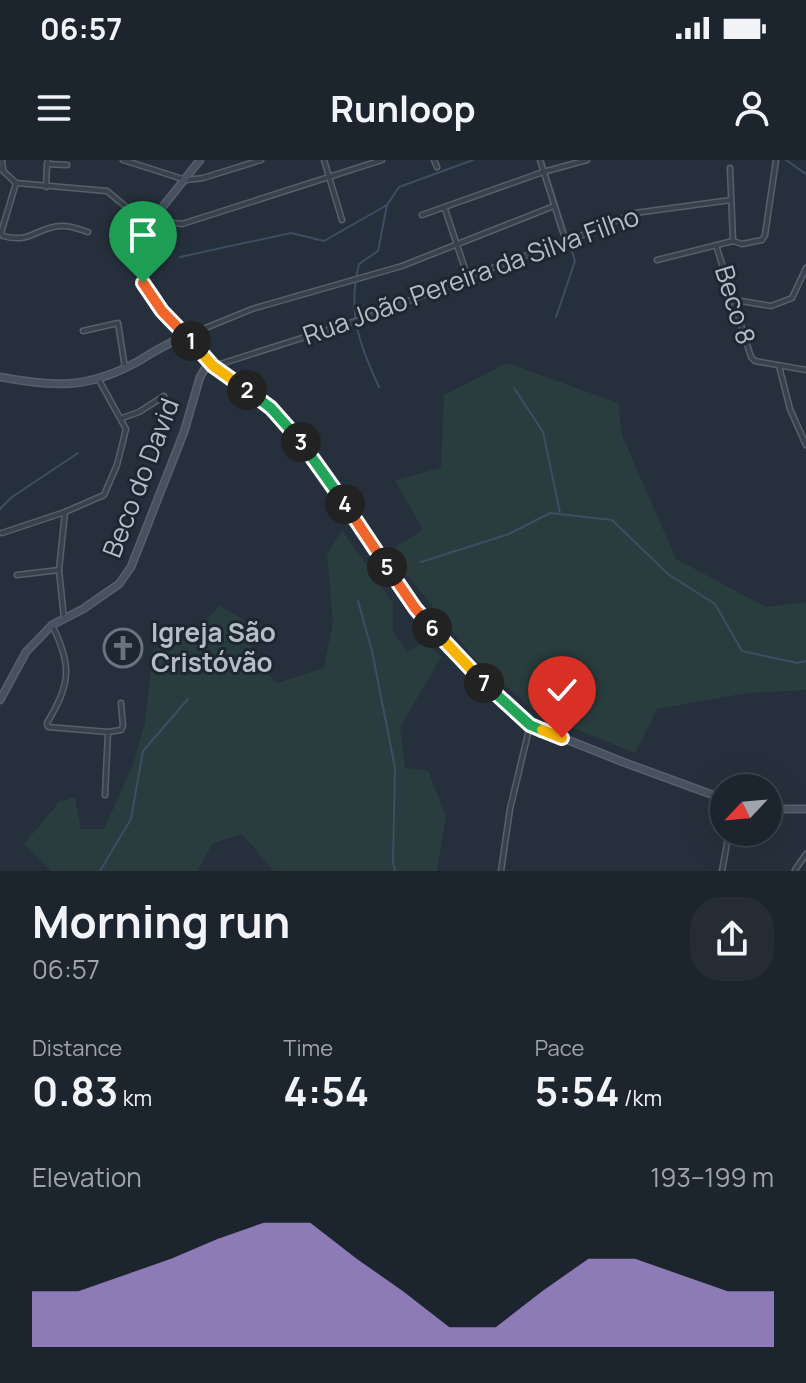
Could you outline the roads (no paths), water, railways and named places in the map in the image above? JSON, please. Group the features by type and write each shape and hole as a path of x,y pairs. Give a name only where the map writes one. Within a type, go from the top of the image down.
{"main road":[{"path":"200,160 152,220 142,240 139,254 143,283 162,311 211,364 271,408 295,433 415,608 472,672 530,725 710,794"},
{"path":"0,377 49,385 74,385 99,380 186,336"},
{"name":"Beco do David","path":"0,700 26,652 52,625 83,609 119,584 131,567 184,432 200,377 211,364"},
{"path":"782,809 806,809"}],"street":[{"path":"2,160 2,168 16,183 107,191 125,206 142,240"},
{"path":"123,160 186,180 203,178 261,160"},
{"path":"324,160 342,220"},
{"path":"152,220 182,224 382,160"},
{"path":"434,160 437,167"},
{"path":"540,160 566,242"},
{"path":"422,215 543,172 587,160"},
{"path":"657,260 733,241 742,244 762,240 776,160"},
{"path":"46,187 48,162 67,165"},
{"path":"730,168 733,241"},
{"path":"16,183 1,233 3,236 22,240 49,228 62,226 88,232"},
{"name":"Rua João Pereira da Silva Filho","path":"211,364 368,317 635,213 731,200"},
{"path":"186,336 252,309 391,269 554,206"},
{"path":"445,209 468,278"},
{"name":"Beco 8","path":"716,245 751,357 755,361 806,370"},
{"path":"735,300 771,306 792,298 806,268"},
{"path":"83,331 118,323 125,368"},
{"path":"779,366 790,409 806,445"},
{"path":"2,533 104,495 117,465 126,429 99,380"},
{"path":"122,418 139,412 164,396"},
{"path":"64,619 59,570 65,512"},
{"path":"17,575 59,570"},
{"path":"52,625 65,658 66,679 63,695 47,725 60,729 108,732 123,728 121,703"},
{"path":"501,871 510,809 530,725"},
{"path":"105,795 108,732"},
{"path":"722,871 726,846"},
{"path":"795,870 806,854"}],"waterway":[{"path":"180,257 291,233 324,241 387,205 399,187 473,160"},
{"path":"543,160 575,261 556,317"},
{"path":"786,160 806,174"},
{"path":"379,387 361,342 354,297 359,264 378,251 387,205"},
{"path":"514,388 543,432 560,513"},
{"path":"0,509 12,497 78,453"},
{"path":"421,562 509,534 550,513 612,520 668,574 715,604 742,651 797,663 806,661"},
{"path":"358,601 372,651 395,768 395,871"},
{"path":"100,871 131,819 143,751 188,699"}],"place":[{"name":"Igreja São Cristóvão","path":"123,648"}]}
